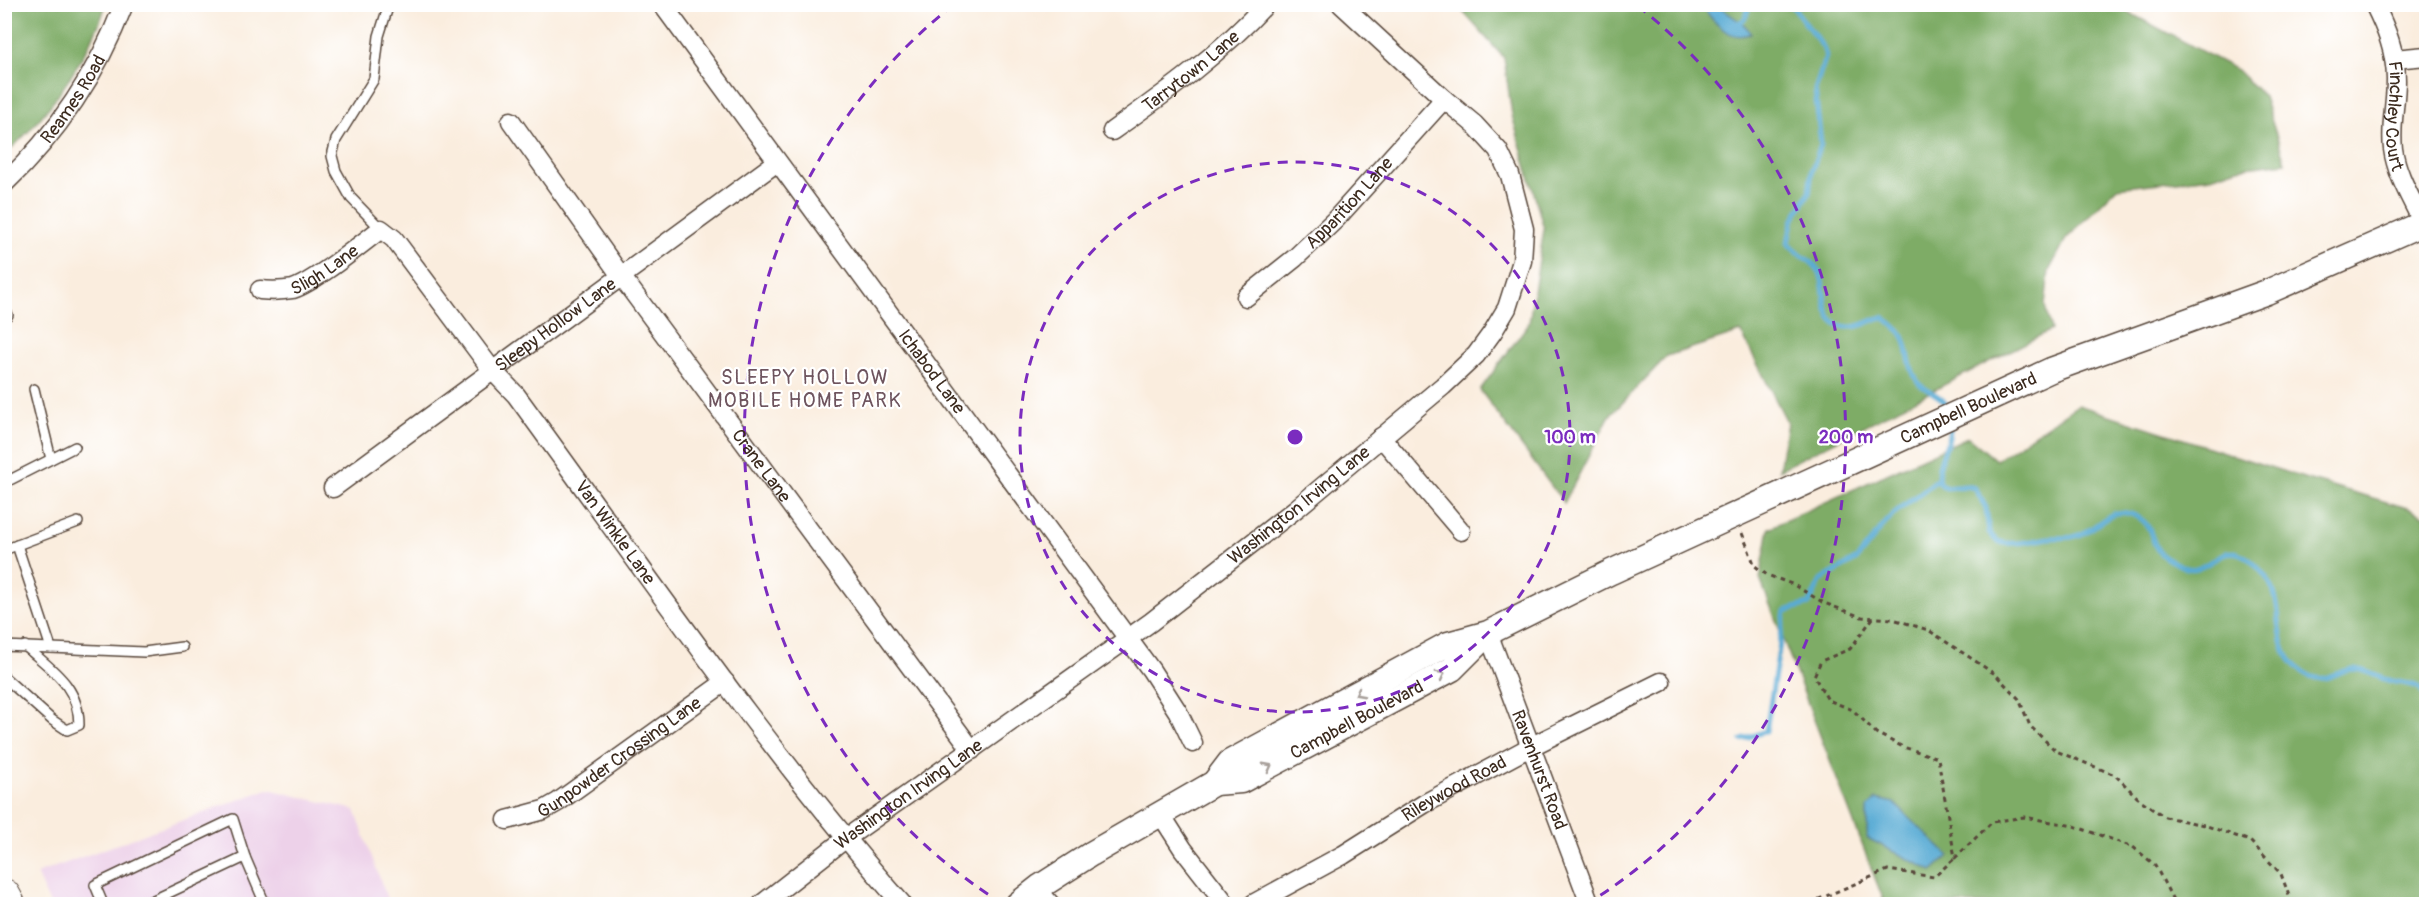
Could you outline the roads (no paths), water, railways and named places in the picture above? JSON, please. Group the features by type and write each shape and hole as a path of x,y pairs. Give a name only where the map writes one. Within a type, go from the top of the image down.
{"highway":[{"path":"4,895 9,904"}],"street":[{"name":"Reames Road","path":"4,184 65,115 90,76 124,4"},
{"name":"Ichabod Lane","path":"662,4 1128,638 1170,698 1193,743"},
{"name":"Tarrytown Lane","path":"1112,131 1169,91 1226,45 1266,4"},
{"name":"Washington Irving Lane","path":"762,904 845,839 1151,622 1296,508 1443,386 1476,355 1507,308 1522,261 1524,230 1510,175 1498,150 1475,125 1443,99 1341,4"},
{"name":"Finchley Court","path":"2374,4 2385,25 2394,58 2396,80 2392,141 2395,159 2426,226"},
{"path":"2394,58 2427,56"},
{"name":"Apparition Lane","path":"1246,297 1295,258 1335,220 1443,99"},
{"name":"Crane Lane","path":"511,121 621,276 972,750"},
{"name":"Sleepy Hollow Lane","path":"333,488 777,162"},
{"name":"Campbell Boulevard","path":"1018,904 1048,895 1160,813 1214,783 1230,762 1448,644 1488,633 1734,515 2003,391 2094,354 2277,288 2426,226"},
{"name":"Sligh Lane","path":"260,290 294,288 319,274 381,229"},
{"name":"Van Winkle Lane","path":"381,229 394,239 492,370 516,395 725,682 845,839 902,904"},
{"path":"1381,437 1461,531"},
{"name":"Ravenhurst Road","path":"1488,633 1590,904"},
{"name":"Gunpowder Crossing Lane","path":"507,820 544,810 558,802 725,682"},
{"name":"Rileywood Road","path":"1254,904 1343,855 1424,804 1530,747 1661,682"},
{"path":"1160,813 1183,849 1226,904"}],"lane":[{"path":"381,229 351,198 336,171 332,156 336,140 374,79 376,51 389,4"},
{"path":"34,389 51,459"},
{"path":"4,483 75,447"},
{"path":"4,550 78,522"},
{"path":"17,545 51,648"},
{"path":"4,646 144,652 182,647"},
{"path":"4,677 52,720 67,730 79,725 79,711 68,684 26,646"},
{"path":"103,904 95,885 233,819 245,857 265,904"},
{"path":"145,904 245,857"}],"water":[{"path":"1701,5 1719,5 1751,33 1743,36 1729,33 1710,17"},
{"path":"1876,799 1894,803 1949,856 1932,871 1867,838 1867,809"}],"waterway":[{"path":"1737,23 1745,18 1749,4"},
{"path":"1791,4 1823,47 1826,56 1815,90 1821,144 1812,170 1809,193 1792,222 1788,243 1819,271 1828,314 1833,321 1851,327 1883,317 1893,324 1904,338 1911,367 1918,382 1942,399 1948,409"},
{"path":"1950,424 1939,468 1939,483 1946,488 1966,486 1975,488 1986,508 1989,533 1997,541 2015,543 2073,537 2085,533 2113,514 2121,512 2130,514 2145,522 2161,554 2184,567 2195,569 2229,552 2239,554 2251,561 2266,577 2273,590 2280,630 2288,656 2296,667 2310,676 2326,678 2347,670 2357,669 2388,680 2419,687 2426,697"},
{"path":"1742,740 1766,731 1785,611 1809,604 1821,580 1857,559 1892,515 1938,479"}],"district":[{"name":"SLEEPY HOLLOW MOBILE HOME PARK","path":"805,388"}]}
